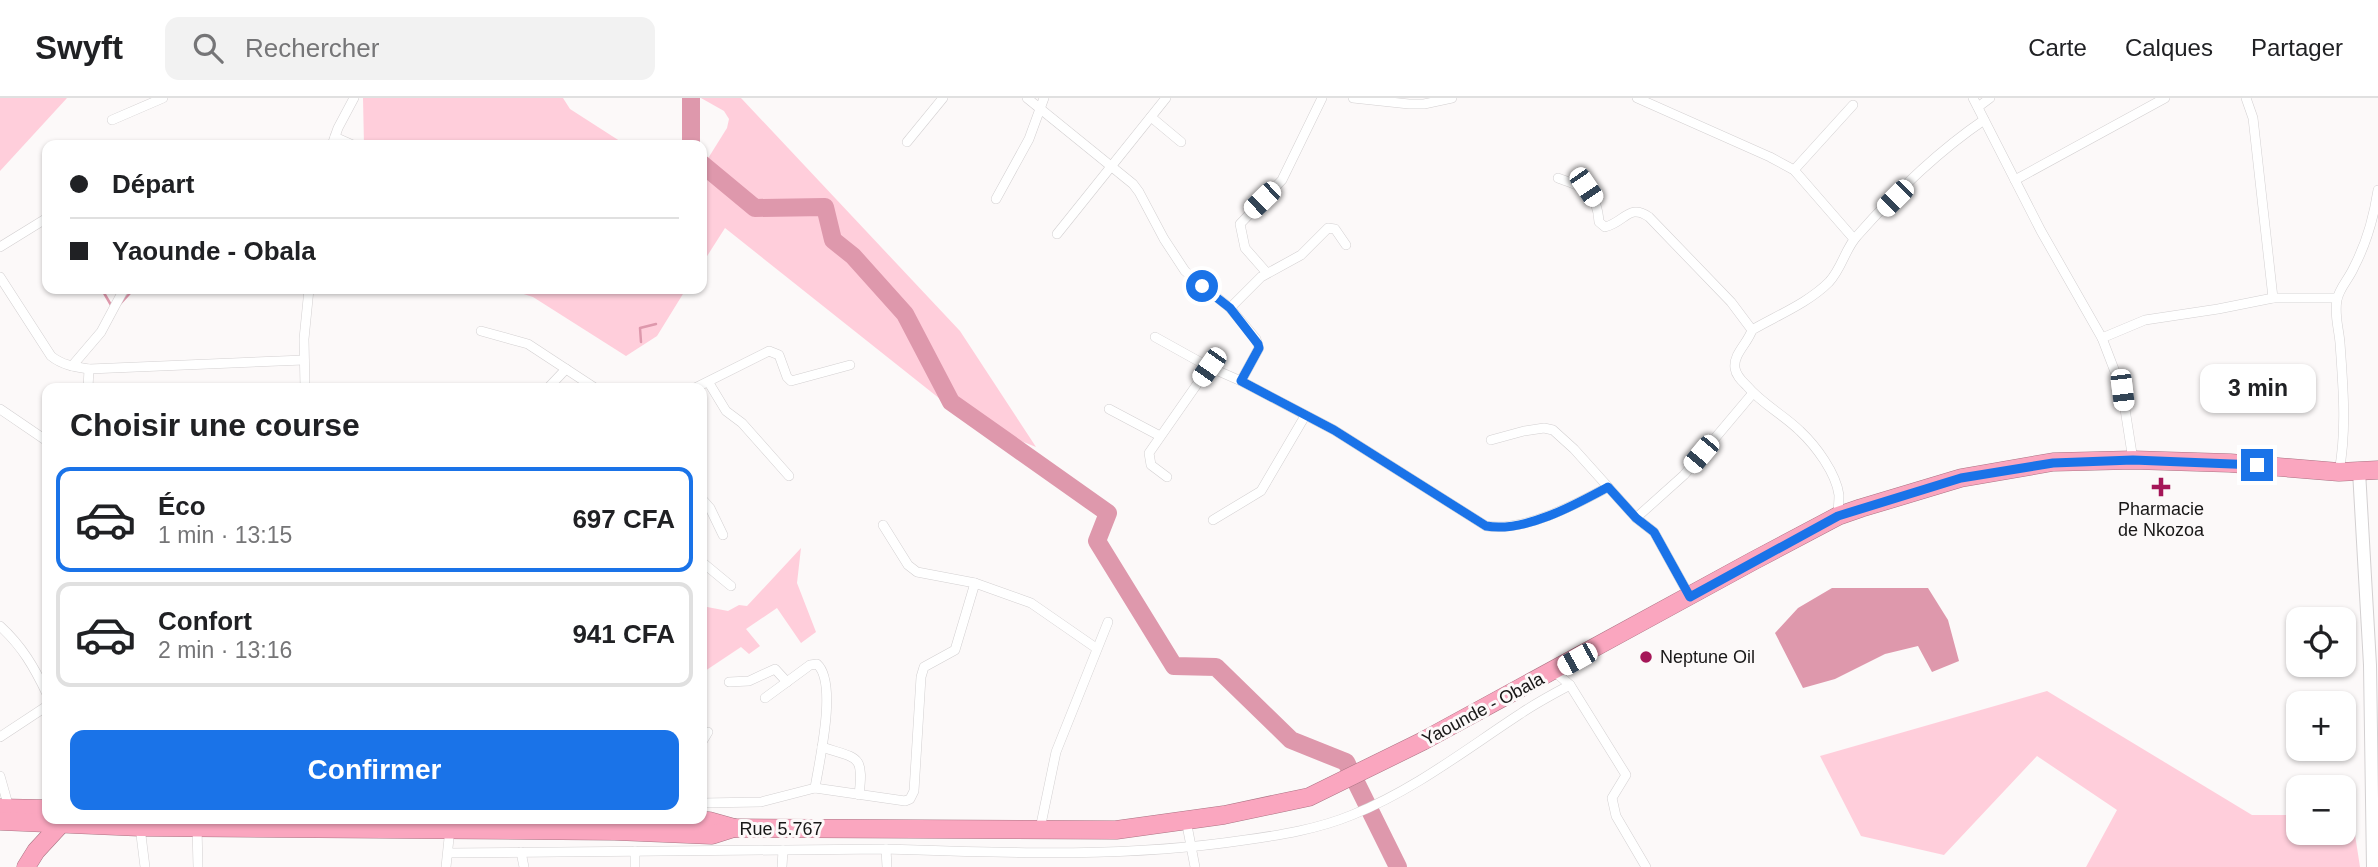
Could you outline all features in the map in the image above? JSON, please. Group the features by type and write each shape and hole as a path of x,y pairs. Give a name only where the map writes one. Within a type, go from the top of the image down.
{"highway":[{"name":"Yaounde - Obala","path":"1309,797 1423,741 1838,516 1961,478 2053,463 2133,460 2230,463 2339,472 2378,470"},
{"name":"Rue 5.767","path":"56,824 140,827 451,825 712,835 734,828 1116,830 1224,815 1309,797"},
{"path":"3,812 42,810"},
{"name":"Rue 5.767","path":"3,812 42,821"},
{"path":"707,821 734,828"},
{"path":"26,867 36,851 60,825"}],"street":[{"path":"112,120 163,98"},
{"path":"333,140 354,98"},
{"path":"907,142 943,98"},
{"path":"1027,98 1042,102 1139,192 1185,271 1230,308 1258,344 1259,348 1241,381"},
{"path":"1057,234 1166,98"},
{"path":"1267,274 1245,248 1240,224 1282,180 1321,101 1328,98"},
{"path":"1353,98 1409,104 1452,98"},
{"path":"1637,98 1794,170 1854,239"},
{"path":"1973,98 2067,279 2102,338 2122,390 2133,460"},
{"path":"1978,107 1990,98"},
{"path":"2015,180 2165,98"},
{"path":"2246,98 2253,118 2273,298"},
{"path":"996,199 1029,139 1042,102"},
{"path":"1794,170 1853,105"},
{"path":"1151,117 1181,142"},
{"path":"1838,516 1839,493 1831,473 1815,447 1800,430 1753,393 1737,375 1734,366 1736,357 1752,330 1808,299 1829,281 1843,264 1854,239 1935,158 1984,120"},
{"path":"1558,178 1586,187 1598,206 1599,222 1605,227 1634,211 1649,217 1731,302 1752,330"},
{"path":"2339,472 2345,424 2340,339 2335,311 2337,298 2362,247 2378,190"},
{"path":"0,247 42,221"},
{"path":"1230,308 1257,280 1301,255 1328,228 1335,229 1346,245"},
{"path":"0,277 51,356 72,366 89,369 304,360"},
{"path":"72,366 101,332 121,294"},
{"path":"305,383 309,294"},
{"path":"2102,338 2145,320 2273,298 2337,298"},
{"path":"481,331 528,344 587,383"},
{"path":"1155,337 1354,442 1486,526 1525,523 1577,504 1608,487"},
{"path":"789,477 744,426 726,411 709,383 769,351 779,355 791,381 850,365"},
{"path":"1167,477 1151,465 1148,458 1160,436 1209,367"},
{"path":"88,383 89,369"},
{"path":"553,383 566,369"},
{"path":"1636,518 1684,475 1753,393"},
{"path":"0,409 42,438"},
{"path":"1109,409 1160,436"},
{"path":"1213,520 1261,491 1305,416"},
{"path":"1491,440 1524,431 1544,428 1553,430 1574,449 1636,518 1654,532 1690,597"},
{"path":"2360,471 2372,583 2376,836 2373,867"},
{"path":"707,505 723,535"},
{"path":"883,525 908,565 917,572 975,583 1031,603 1097,648"},
{"path":"707,566 731,586"},
{"path":"707,803 761,802 815,788 905,801 913,796 921,677 924,667 955,650 975,583"},
{"path":"1040,829 1056,752 1108,622"},
{"path":"0,626 19,644 42,683"},
{"path":"765,698 813,664 823,670 827,711 815,788"},
{"path":"729,682 749,681 772,669 777,670 787,682"},
{"path":"1554,671 1570,685 1626,775 1612,798 1616,816 1646,867"},
{"path":"448,853 886,849 1085,854 1190,847 1311,829 1351,816 1385,800 1440,769 1522,712 1570,685"},
{"path":"0,737 42,709"},
{"path":"822,747 856,758 860,763 862,771 859,795"},
{"path":"0,776 3,812"},
{"path":"1185,820 1195,867"},
{"path":"446,867 451,825"},
{"path":"140,827 145,867"},
{"path":"197,827 198,867"},
{"path":"886,849 887,867"},
{"path":"782,867 783,850"},
{"path":"635,851 635,867"},
{"path":"521,852 524,867"}],"shaded area":[{"path":"0,98 67,98 0,171"},
{"path":"363,98 563,98 570,109 618,140 364,140"},
{"path":"701,98 741,98 960,331 1036,447 964,418 725,228 707,256 707,160 727,128 729,119 724,111"},
{"path":"524,294 683,294 657,336 626,356 533,297"},
{"path":"801,548 797,583 816,632 801,643 777,608 746,629 760,646 749,654 741,647 707,670 707,607 728,611 739,605 747,606"},
{"path":"1832,588 1928,588 1948,620 1959,661 1932,672 1918,646 1885,654 1835,679 1803,688 1775,633 1798,608"},
{"path":"2047,691 2252,815 2286,815 2286,845 2356,845 2356,841 2360,867 2086,867 2117,810 2037,756 1944,855 1861,836 1820,756"}],"waterway":[{"path":"691,98 691,140"},
{"path":"707,168 755,208 825,207 833,240 853,256 905,314 951,402 1108,513 1097,541 1174,666 1216,667 1291,740 1346,762 1398,867"},
{"path":"105,294 111,305"},
{"path":"120,304 129,294"},
{"path":"641,342 640,328 656,324"}],"place":[{"name":"Pharmacie de Nkozoa","path":"2161,487"},
{"name":"Neptune Oil","path":"1646,657"}],"route":[{"path":"1202,286 1230,308 1256,339 1259,348 1241,381 1334,430 1486,526 1525,523 1577,504 1608,487 1636,518 1654,532 1690,597 1838,516 1961,478 2053,463 2133,460 2257,465"}]}
